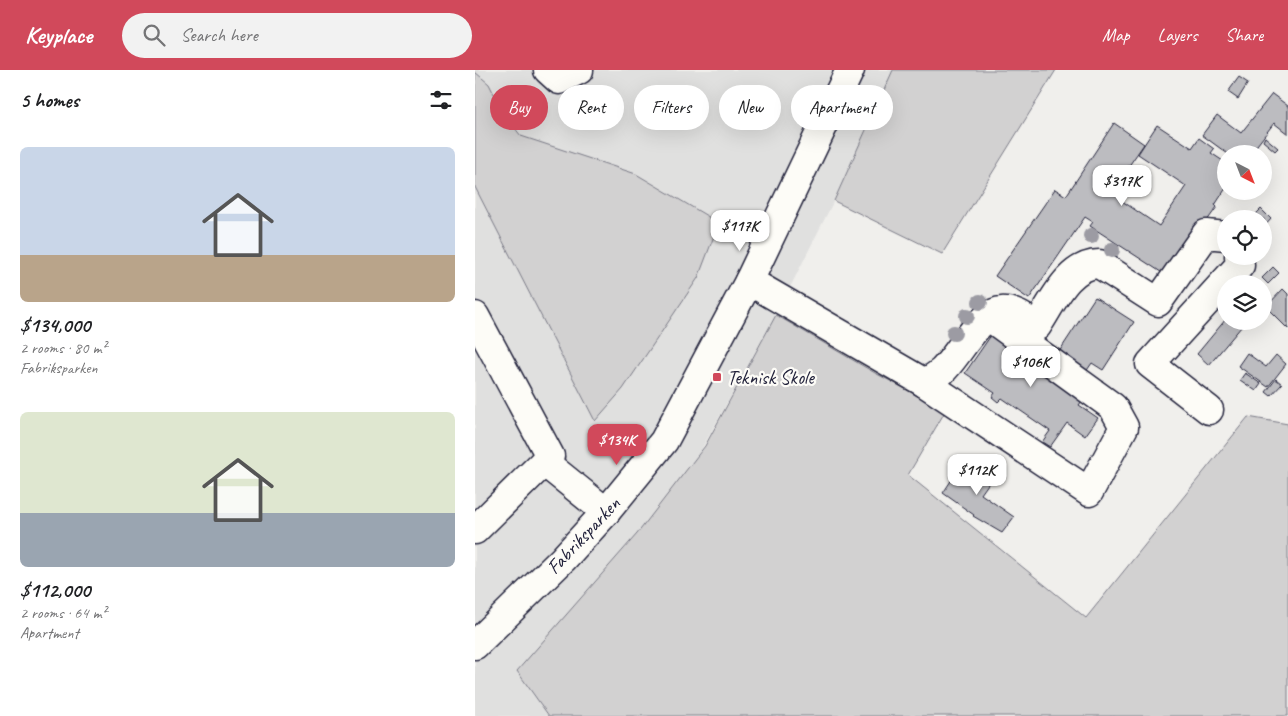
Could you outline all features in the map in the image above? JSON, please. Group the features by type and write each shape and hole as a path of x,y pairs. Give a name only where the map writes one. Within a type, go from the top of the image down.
{"street":[{"path":"547,70 559,80 579,70"},
{"name":"Fabriksparken","path":"475,645 563,559 606,512 664,441 749,281 849,70"},
{"path":"1158,302 1206,234 1217,235"},
{"path":"925,383 941,372 972,332 996,312 1005,310 1037,326 1075,272 1091,264 1099,264 1107,268 1158,302 1171,342"},
{"path":"1209,410 1150,364 1240,265"},
{"path":"749,281 925,383 1089,492 1124,427 1113,407 989,317"},
{"path":"475,316 550,456 475,530"},
{"path":"544,462 606,512"}],"shaded area":[{"path":"475,70 900,70 892,85 791,85 791,130 870,130 776,315 686,477 610,577 517,671 549,716 475,716"},
{"path":"893,70 1056,70 942,254 834,201 866,130 893,130 893,85 886,85"},
{"path":"475,72 490,86 490,130 516,130 521,136 636,174 719,223 698,278 623,389 595,421 475,187"},
{"path":"776,315 875,373 946,410 908,475 1086,618 1248,417 1288,424 1288,716 549,716 517,671 637,534 705,446"}],"building":[{"path":"1239,77 1248,83 1238,99 1228,92"},
{"path":"1272,94 1288,106 1288,134 1274,123 1257,145 1217,146 1202,135 1217,115 1241,133"},
{"path":"1114,123 1144,144 1117,183 1125,192 1122,201 1159,226 1186,186 1138,154 1157,125 1192,148 1199,138 1214,149 1211,153 1217,157 1218,200 1215,205 1217,207 1167,276 1090,226 1093,222 1085,217 1029,299 995,276 1055,189 1066,196"},
{"path":"1265,137 1278,148 1275,151 1273,145 1268,145 1263,141"},
{"path":"1273,267 1279,273 1272,280 1272,275 1265,275"},
{"path":"1283,289 1288,294 1288,329 1272,313 1272,301"},
{"path":"1095,297 1134,322 1103,370 1092,363 1083,376 1055,358"},
{"path":"1217,330 1239,330 1209,365 1197,354"},
{"path":"994,331 1087,394 1079,405 1098,418 1085,436 1067,423 1050,447 1042,442 1050,431 1002,398 998,402 992,397 995,393 965,373"},
{"path":"1247,353 1266,367 1276,355 1286,364 1268,387 1238,366"},
{"path":"1245,373 1261,384 1256,391 1240,380"},
{"path":"1276,379 1282,384 1271,396 1266,392"},
{"path":"966,458 993,477 981,494 1014,517 1002,533 973,516 943,493"}],"place":[{"name":"Teknisk Skole","path":"717,377"}]}
